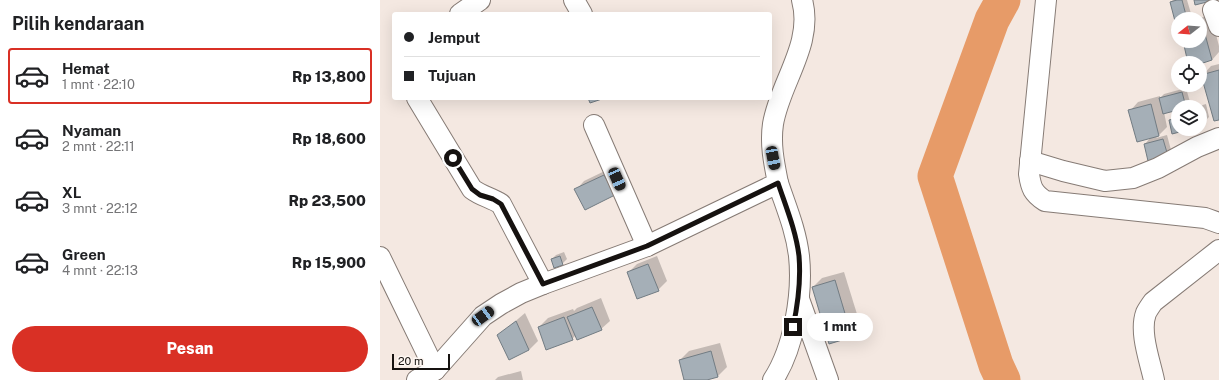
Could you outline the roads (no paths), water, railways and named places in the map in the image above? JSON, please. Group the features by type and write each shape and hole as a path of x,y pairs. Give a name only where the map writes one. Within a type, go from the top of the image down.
{"street":[{"path":"574,0 581,12"},
{"path":"774,380 780,370 791,341 798,299 799,256 792,225 778,183 773,158 773,124 777,109 803,39 805,16 802,0"},
{"path":"1046,0 1029,174 1031,186 1036,195 1045,201 1205,218 1219,223"},
{"path":"418,100 472,189 480,195 493,199 501,204 543,284"},
{"path":"594,125 647,246"},
{"path":"1030,161 1105,181 1133,178 1158,168 1219,138"},
{"path":"417,380 435,370 483,316 508,300 543,284 647,246 778,183"},
{"path":"1154,380 1144,333 1144,321 1147,312 1153,302 1219,250"},
{"path":"380,257 435,370"},
{"path":"798,299 828,380"}],"waterway":[{"path":"1003,0 992,20 935,176 996,365 1003,380"}]}
